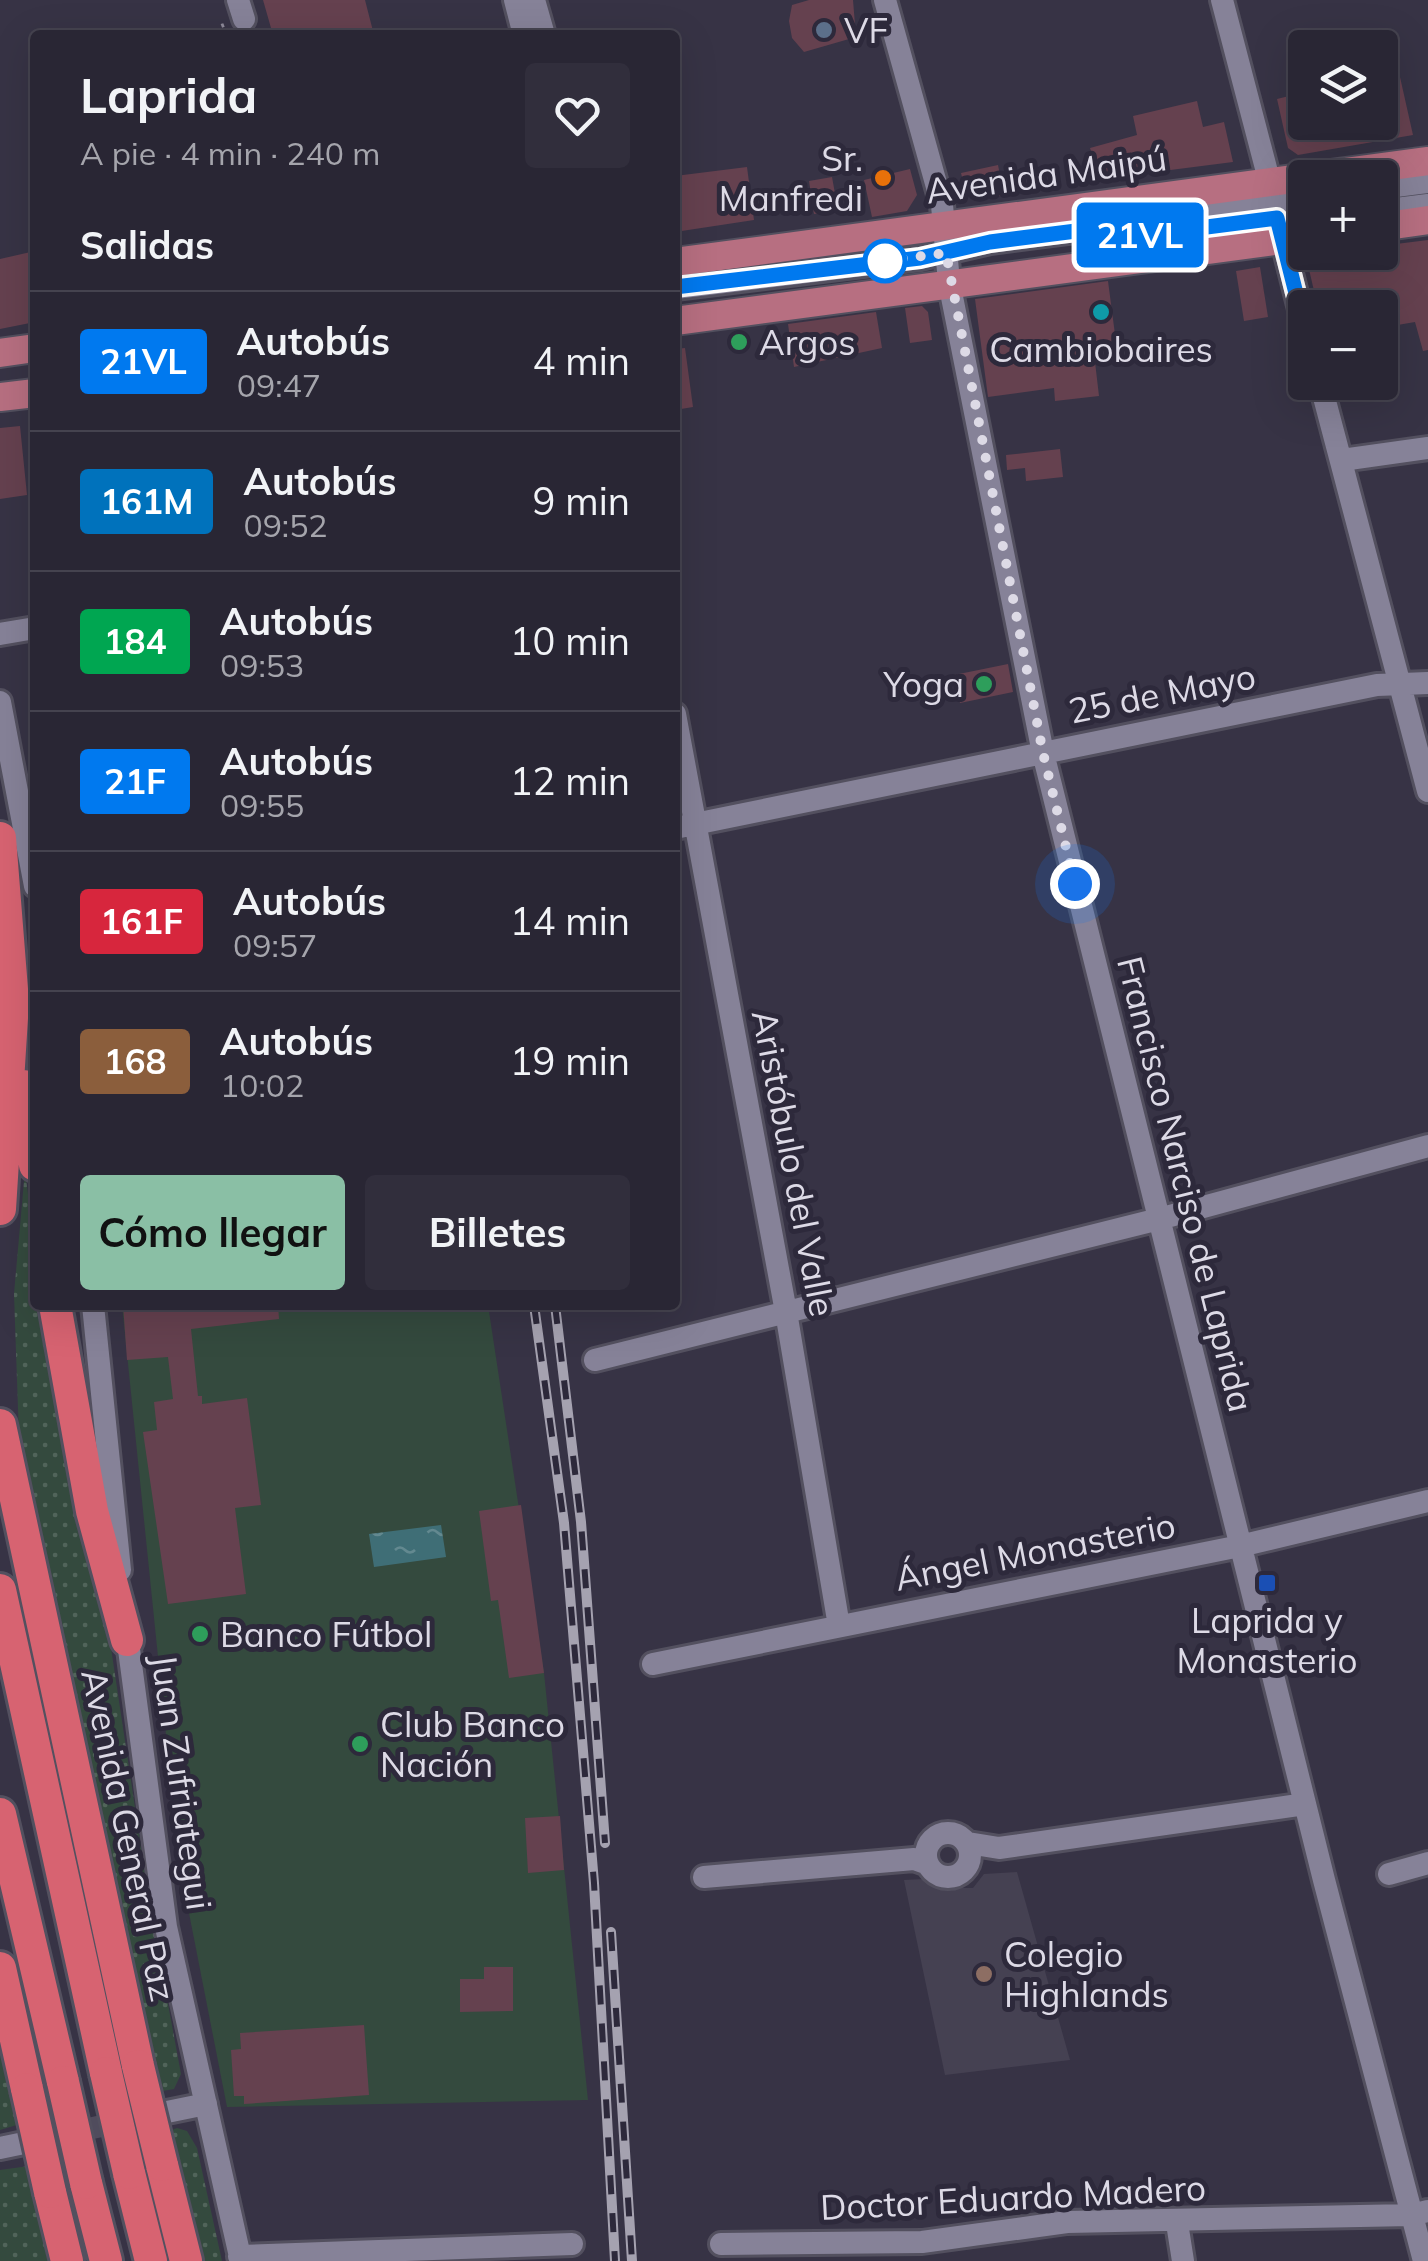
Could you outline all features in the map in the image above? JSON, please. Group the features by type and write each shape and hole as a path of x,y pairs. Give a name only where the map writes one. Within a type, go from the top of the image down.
{"highway":[{"path":"0,838 13,1002 30,1128"},
{"path":"0,1210 13,1002"},
{"path":"56,1310 92,1510 127,1640"},
{"name":"Avenida General Paz","path":"0,1425 122,2070 128,2174 151,2261"},
{"name":"Avenida General Paz","path":"0,1590 122,2070 162,2165 186,2261"},
{"path":"0,1814 106,2261"},
{"path":"0,1968 66,2261"}],"main road":[{"name":"Avenida Maipú","path":"1398,173 1428,162"},
{"name":"Avenida Maipú","path":"680,262 1288,213"},
{"name":"Avenida Maipú","path":"680,320 948,282 1288,214"},
{"path":"1398,224 1428,220"},
{"path":"0,353 30,349"},
{"path":"0,398 30,394"}],"street":[{"path":"515,0 523,30"},
{"path":"534,0 543,30"},
{"name":"Francisco Narciso de Laprida","path":"885,0 945,239 948,282 1043,753 1305,1804 1420,2213 1424,2261"},
{"path":"1222,0 1288,198"},
{"path":"680,273 945,239 991,253 1216,213 1252,218 1288,214"},
{"path":"680,287 945,239"},
{"path":"1325,400 1428,791"},
{"path":"1342,460 1428,448"},
{"path":"0,634 30,629"},
{"name":"25 de Mayo","path":"685,826 1377,684 1428,684"},
{"path":"0,702 24,755 30,826"},
{"name":"Aristóbulo del Valle","path":"680,770 685,826 786,1312 838,1626"},
{"path":"595,1360 1160,1220 1428,1146"},
{"name":"Juan Zufriategui","path":"94,1310 127,1640 166,1927 240,2258"},
{"name":"Ángel Monasterio","path":"654,1664 1240,1546 1428,1501"},
{"path":"969,1852 1305,1804"},
{"path":"923,1858 934,1837 949,1832 969,1852"},
{"path":"923,1858 936,1874 948,1877 960,1874 969,1852"},
{"path":"704,1877 923,1858"},
{"path":"1389,1874 1428,1863"},
{"path":"162,2114 206,2104"},
{"path":"0,2148 24,2143"},
{"name":"Doctor Eduardo Madero","path":"721,2244 888,2243 954,2238 1026,2225 1420,2213"},
{"path":"1178,2223 1183,2261"},
{"path":"869,2261 888,2243"},
{"path":"240,2258 508,2254 572,2244"}],"shaded area":[{"path":"25,1170 30,1211 30,1310 45,1310 103,1595 150,1907 181,2074 174,2089 157,2092 19,1437 14,1294"},
{"name":"Club Banco Nación","path":"123,1310 489,1310 544,1673 588,2100 227,2107 179,1862"},
{"name":"Colegio Highlands","path":"1017,1872 1070,2060 945,2075 904,1880 924,1879 938,1888 973,1888 984,1874"},
{"path":"0,2041 20,2124 0,2130"},
{"path":"177,2128 187,2131 197,2148 222,2261 200,2261 167,2132"},
{"path":"29,2166 49,2261 0,2261 0,2170"}],"water":[{"path":"441,1525 446,1557 374,1567 369,1534"}],"building":[{"path":"263,0 365,0 373,30 272,30"},
{"name":"VF","path":"809,0 853,0 856,37 804,52 792,38 789,21 792,5"},
{"path":"1398,78 1413,135 1398,138"},
{"path":"1288,96 1288,140 1384,140 1298,155 1288,148 1277,99"},
{"path":"1197,101 1203,127 1224,122 1233,162 1100,179 1090,148 1137,135 1133,116"},
{"path":"998,165 1004,195 977,201 966,194 961,173"},
{"path":"747,167 754,220 680,231 680,175"},
{"path":"910,169 917,195 907,211 872,217 864,180"},
{"path":"832,177 838,210 814,214 809,181"},
{"path":"1428,240 1428,350 1423,351 1415,322 1398,325 1398,290 1314,290 1309,270 1398,270 1398,244"},
{"path":"30,252 30,323 0,329 0,259"},
{"path":"1260,267 1268,317 1244,321 1236,271"},
{"path":"1108,281 1116,342 1093,345 1099,396 1055,401 1054,388 988,397 975,299"},
{"path":"922,306 928,312 932,340 910,343 905,308"},
{"path":"876,312 882,348 794,367 788,324"},
{"path":"680,348 685,348 693,407 680,409"},
{"path":"20,426 27,495 0,499 0,428"},
{"path":"1060,449 1063,477 1026,481 1025,468 1007,470 1006,455"},
{"name":"Yoga","path":"1008,664 1013,692 960,703 954,675"},
{"path":"123,1310 278,1310 279,1319 191,1329 202,1404 247,1398 261,1505 235,1508 246,1594 168,1604 143,1432 157,1430 154,1402 173,1399 168,1357 127,1360"},
{"path":"521,1505 544,1673 509,1678 498,1600 491,1601 479,1511"},
{"path":"560,1816 564,1870 528,1873 525,1818"},
{"path":"484,1967 513,1967 513,2011 460,2012 460,1979 484,1979"},
{"path":"364,2025 369,2095 244,2104 244,2096 234,2096 231,2050 241,2049 240,2033"}],"tunnel":[{"path":"24,2143 129,2120"}],"railway":[{"path":"535,1310 564,1523 594,1883 615,2261"},
{"path":"556,1310 581,1522 605,1843"},
{"path":"611,1932 632,2261"}],"bus line":[{"name":"21VL","path":"680,286 920,258 990,242 1084,230 1121,238 1252,218 1277,218 1295,290"}],"place":[{"name":"VF","path":"824,30"},
{"name":"Sr. Manfredi","path":"883,178"},
{"name":"Cambiobaires","path":"1101,312"},
{"name":"Argos","path":"739,342"},
{"name":"Yoga","path":"984,684"},
{"name":"Laprida y Monasterio","path":"1267,1583"},
{"name":"Banco Fútbol","path":"200,1634"},
{"name":"Club Banco Nación","path":"360,1744"},
{"name":"Colegio Highlands","path":"984,1974"}],"route":[{"path":"885,261 946,253 948,282 1043,753 1075,884"}]}
